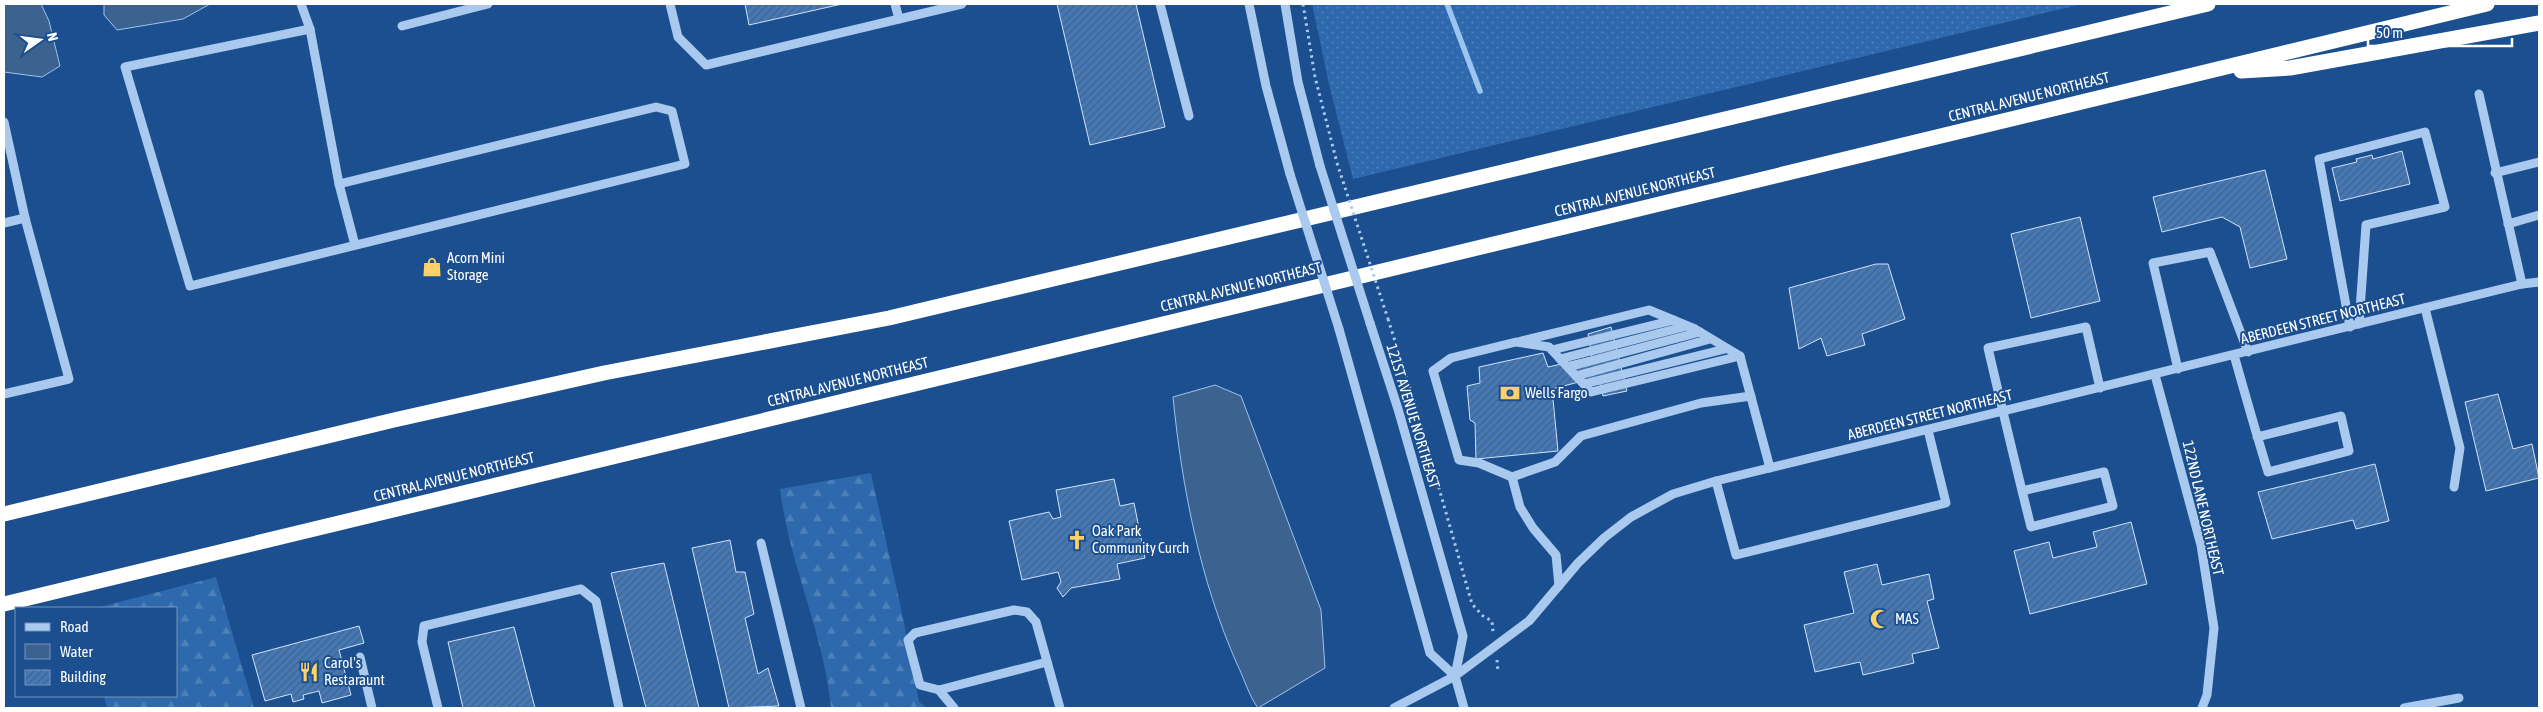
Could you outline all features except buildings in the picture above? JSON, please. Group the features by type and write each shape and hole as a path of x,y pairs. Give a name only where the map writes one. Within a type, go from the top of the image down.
{"highway":[{"path":"4,514 394,420 604,373 889,318 2208,4"},
{"name":"CENTRAL AVENUE NORTHEAST","path":"4,604 2487,4"},
{"path":"2197,75 2290,68 2539,24"}],"street":[{"path":"301,4 310,28 339,184 355,245"},
{"path":"402,26 488,4"},
{"path":"670,4 678,37 706,65 962,4"},
{"path":"895,4 898,19"},
{"path":"1160,4 1189,116"},
{"path":"1249,4 1266,86 1290,174 1339,329 1430,653 1454,676 1464,708"},
{"name":"121ST AVENUE NORTHEAST","path":"1285,4 1298,82 1320,166 1398,408 1463,636 1454,676"},
{"path":"310,28 125,66 190,286 685,164 672,111 656,107 339,184"},
{"path":"2479,94 2495,173 2522,284"},
{"path":"4,122 25,218 69,379 4,394"},
{"path":"2425,132 2444,207 2366,225 2355,326 2319,159 2425,132"},
{"path":"2495,173 2539,162"},
{"path":"2508,224 2539,215"},
{"path":"4,224 25,218"},
{"path":"2178,369 2154,263 2210,252 2248,352"},
{"name":"ABERDEEN STREET NORTHEAST","path":"1394,708 1454,676 1529,621 1558,586 1604,538 1631,516 1673,494 1716,481 2522,284 2539,282"},
{"path":"2424,308 2460,448 2454,487"},
{"path":"1751,396 1701,403 1581,436 1555,462 1512,476 1479,463 1458,460 1433,371 1450,358 1650,310 1700,332 1725,349 1740,356 1751,396 1770,468"},
{"path":"1552,350 1674,320"},
{"path":"1560,359 1688,326"},
{"path":"2022,492 2104,472 2113,506 2031,527 2022,492 2002,412 1988,348 2086,326 2100,388"},
{"path":"1568,367 1700,332"},
{"path":"1576,376 1710,339"},
{"path":"1516,342 1549,347 1591,392 1740,356"},
{"path":"1584,384 1725,349"},
{"path":"2234,355 2257,437 2268,472 2349,451 2341,416 2257,437"},
{"name":"122ND LANE NORTHEAST","path":"2155,375 2201,545 2214,628 2207,695 2202,708"},
{"path":"1716,481 1736,555 1946,503 1928,430"},
{"path":"1512,476 1520,507 1533,528 1556,555 1558,586"},
{"path":"761,543 801,708"},
{"path":"438,708 422,642 424,626 580,589 596,601 619,708"},
{"path":"1047,662 939,690 920,685 908,640 915,633 1014,610 1027,612 1036,622 1060,708"},
{"path":"360,657 372,708"},
{"path":"939,690 954,708"},
{"path":"2404,708 2459,698"}],"path":[{"path":"1303,4 1315,77 1337,163 1415,404 1472,604 1483,616 1492,622 1498,672"}],"green space":[{"path":"1312,4 2082,4 1353,179 1329,84"},
{"path":"871,473 902,613 919,702 928,708 831,708 821,653 784,517 780,489"},
{"path":"216,577 254,708 107,708 104,697 178,697 178,607 100,607"}],"water":[{"path":"4,4 41,4 49,21 60,66 42,77 4,72"},
{"path":"104,4 210,4 183,19 117,30 104,15"},
{"path":"1215,385 1241,396 1321,610 1325,668 1258,708 1249,692 1224,632 1203,567 1187,499 1177,431 1173,397"}],"waterway":[{"path":"1447,4 1480,91"}],"place":[{"name":"Acorn Mini Storage","path":"432,267"},
{"name":"Wells Fargo","path":"1510,393"},
{"name":"Oak Park Community Curch","path":"1077,540"},
{"name":"MAS","path":"1880,619"},
{"name":"Carol's Restaraunt","path":"309,672"}]}
